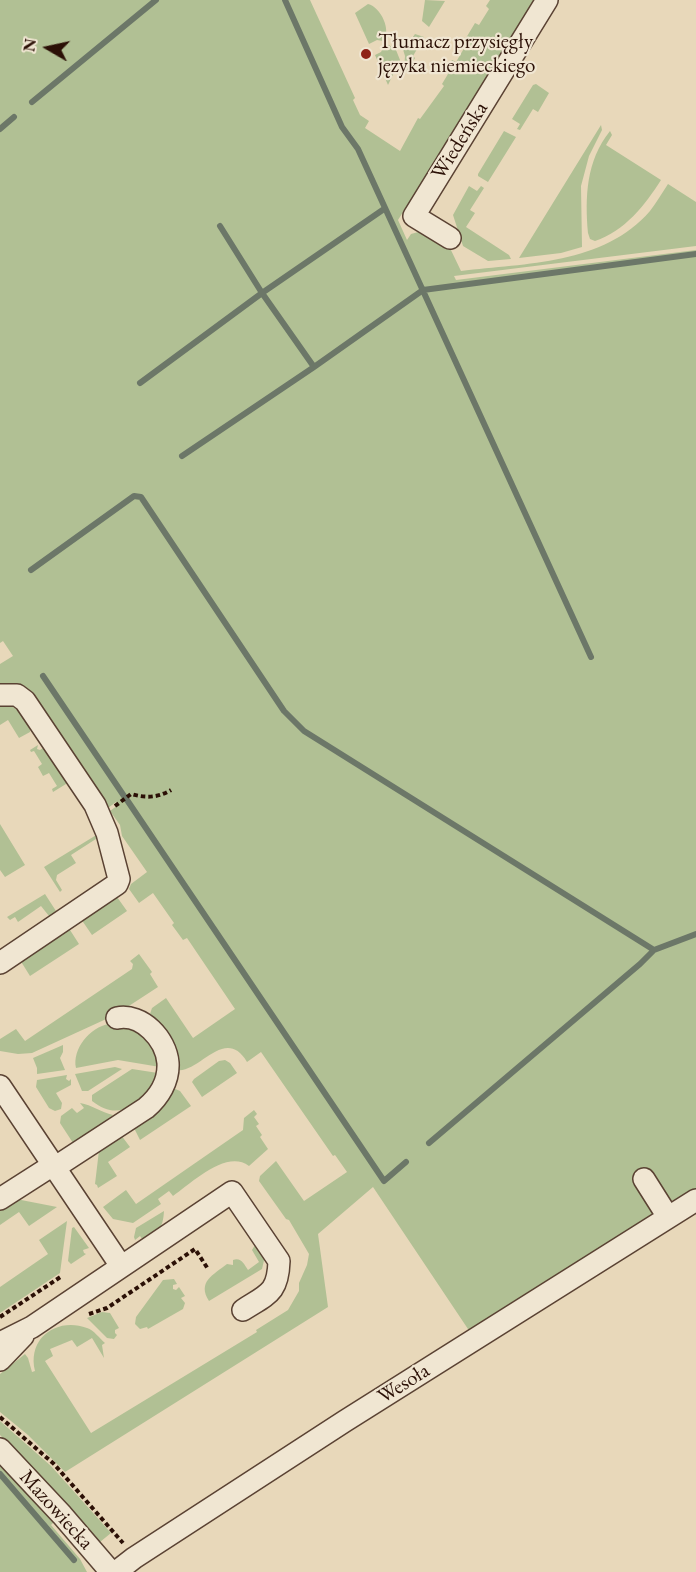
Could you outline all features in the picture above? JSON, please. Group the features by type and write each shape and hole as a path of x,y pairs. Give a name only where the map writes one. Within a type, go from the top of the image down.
{"street":[{"name":"Wiedeńska","path":"450,238 414,216 547,0"},
{"path":"0,695 17,696 25,701 95,805 106,833 119,879 117,884 0,963"},
{"path":"0,1199 153,1102 164,1084 168,1065 160,1041 149,1028 133,1018 117,1018"},
{"path":"0,1086 122,1266"},
{"path":"644,1179 668,1217"},
{"path":"0,1343 32,1327 232,1192 279,1261 276,1286 243,1310"},
{"name":"Wesoła","path":"116,1572 345,1421 696,1200"},
{"path":"0,1360 32,1327"},
{"name":"Mazowiecka","path":"0,1449 62,1515 111,1572"}],"path":[{"path":"119,803 131,794 151,797 171,790"},
{"path":"79,1317 107,1308 195,1249 208,1269"},
{"path":"0,1317 62,1276"},
{"path":"0,1417 54,1464 124,1543"}],"green space":[{"path":"0,0 310,0 355,98 353,100 360,115 369,121 365,128 400,151 418,118 420,119 444,86 442,84 448,74 444,72 452,60 456,62 466,45 463,43 475,23 479,25 489,9 486,6 490,0 536,0 398,220 407,240 411,234 422,231 449,246 461,271 537,263 587,252 610,242 631,229 650,211 668,184 696,202 696,246 454,276 456,280 696,250 696,1193 677,1202 667,1199 653,1212 652,1217 470,1332 373,1187 318,1234 328,1307 65,1472 28,1435 0,1412 0,1374 25,1354 32,1372 35,1371 34,1359 40,1340 55,1328 76,1325 92,1330 105,1343 102,1345 104,1358 92,1338 77,1347 72,1340 50,1349 53,1356 45,1361 91,1433 257,1332 256,1330 288,1310 299,1291 299,1283 309,1254 289,1220 259,1181 260,1176 276,1161 304,1201 347,1172 335,1155 333,1156 261,1052 247,1062 239,1052 230,1048 221,1049 194,1065 177,1070 149,1017 152,1008 166,998 193,1038 235,1009 187,938 183,940 172,925 174,923 153,893 139,903 129,889 131,884 147,872 122,836 120,825 110,811 118,805 116,802 108,808 32,696 0,687 0,664 13,656 3,641 0,643"},
{"path":"425,0 445,1 429,27 422,21"},
{"path":"368,4 381,14 386,26 383,41 377,40 369,44 355,13"},
{"path":"415,34 424,37 407,72 404,70 405,56 401,43 410,41"},
{"path":"389,45 396,50 400,60 388,85 375,55 381,52 384,46"},
{"path":"536,84 549,93 538,112 533,109 520,130 517,129 520,124 512,119 533,85"},
{"path":"601,125 602,130 589,156 581,186 582,247 561,253 519,258"},
{"path":"504,131 516,137 488,182 478,174"},
{"path":"610,131 612,135 606,145 661,180 641,208 625,224 606,237 595,241 590,239 588,233 587,193 596,155"},
{"path":"469,186 477,191 481,186 484,188 470,210 475,213 466,227 509,255 511,259 488,261 463,246 453,215"},
{"path":"4,705 20,712 30,732 19,738 8,720 0,725 0,707"},
{"path":"38,745 37,749 43,748 66,781 66,784 53,792 52,789 57,786 49,773 43,776 38,767 42,764 34,751 30,750"},
{"path":"0,824 25,865 5,877 0,870"},
{"path":"98,834 99,837 71,855 76,863 57,875 56,880 62,890 60,892 44,867"},
{"path":"45,894 56,911 54,915 49,916 41,906 18,922 15,917 10,920 7,917"},
{"path":"114,896 127,911 92,935 81,919"},
{"path":"66,928 70,930 79,944 30,976 20,960"},
{"path":"139,954 152,972 150,974 158,987 115,1015 32,1053 18,1054 0,1051 0,1039 16,1029 25,1041 132,969 133,964 130,961"},
{"path":"129,1023 155,1045 160,1067 118,1060 76,1068 77,1054 89,1034 102,1026"},
{"path":"63,1045 60,1058 65,1070 37,1074 33,1058"},
{"path":"225,1060 237,1073 202,1097 192,1082 219,1061"},
{"path":"115,1067 122,1069 88,1091 82,1091 75,1074"},
{"path":"132,1069 158,1073 153,1093 130,1107 116,1111 101,1107 92,1101 92,1095"},
{"path":"67,1075 66,1079 69,1081 71,1079 71,1085 56,1093 62,1103 61,1109 55,1111 49,1108 36,1087 37,1080"},
{"path":"173,1088 180,1091 191,1106 140,1140 132,1124"},
{"path":"80,1103 113,1115 75,1146 60,1123 61,1116 72,1108 77,1113 84,1108"},
{"path":"254,1110 257,1114 254,1117 259,1124 256,1126 268,1149 249,1166 240,1162 220,1165 199,1176 173,1196 169,1191 158,1199 161,1204 133,1223 113,1219 103,1207 126,1190 136,1204 243,1130 244,1118"},
{"path":"121,1135 130,1147 108,1162 117,1176 98,1188 95,1184 100,1142"},
{"path":"16,1199 57,1207 29,1226 19,1212 0,1225 0,1209"},
{"path":"164,1211 159,1229 143,1240 140,1236 135,1240 136,1228"},
{"path":"67,1221 60,1273 0,1313 0,1287 48,1254 39,1240"},
{"path":"74,1227 89,1248 83,1250 86,1254 71,1264 68,1261"},
{"path":"255,1245 265,1256 262,1269 209,1301 205,1289 208,1280 227,1264 233,1265 233,1260 240,1260 248,1270 259,1262 252,1250"},
{"path":"174,1279 177,1284 173,1285 173,1289 176,1290 179,1287 185,1296 181,1298 185,1303 183,1309 148,1329 147,1327 140,1329 135,1324 136,1317 163,1280"},
{"path":"102,1312 110,1313 119,1328 115,1330 117,1335 114,1339 107,1338 87,1318"},
{"path":"0,1421 51,1466 111,1533 100,1542 0,1435"},
{"path":"0,1464 55,1521 51,1525 80,1559 87,1572 0,1572"}],"waterway":[{"path":"32,102 156,0"},
{"path":"285,0 342,127 358,149 591,657"},
{"path":"0,129 14,117"},
{"path":"140,383 262,293 384,209"},
{"path":"220,226 262,293 314,367"},
{"path":"182,456 423,290 696,254"},
{"path":"31,570 134,496 141,497 284,711 304,731 654,950"},
{"path":"43,676 124,796"},
{"path":"127,800 384,1181 406,1162"},
{"path":"429,1143 654,950 696,934"},
{"path":"0,1474 74,1560"}],"place":[{"name":"Tłumacz przysięgły języka niemieckiego","path":"366,54"}]}
